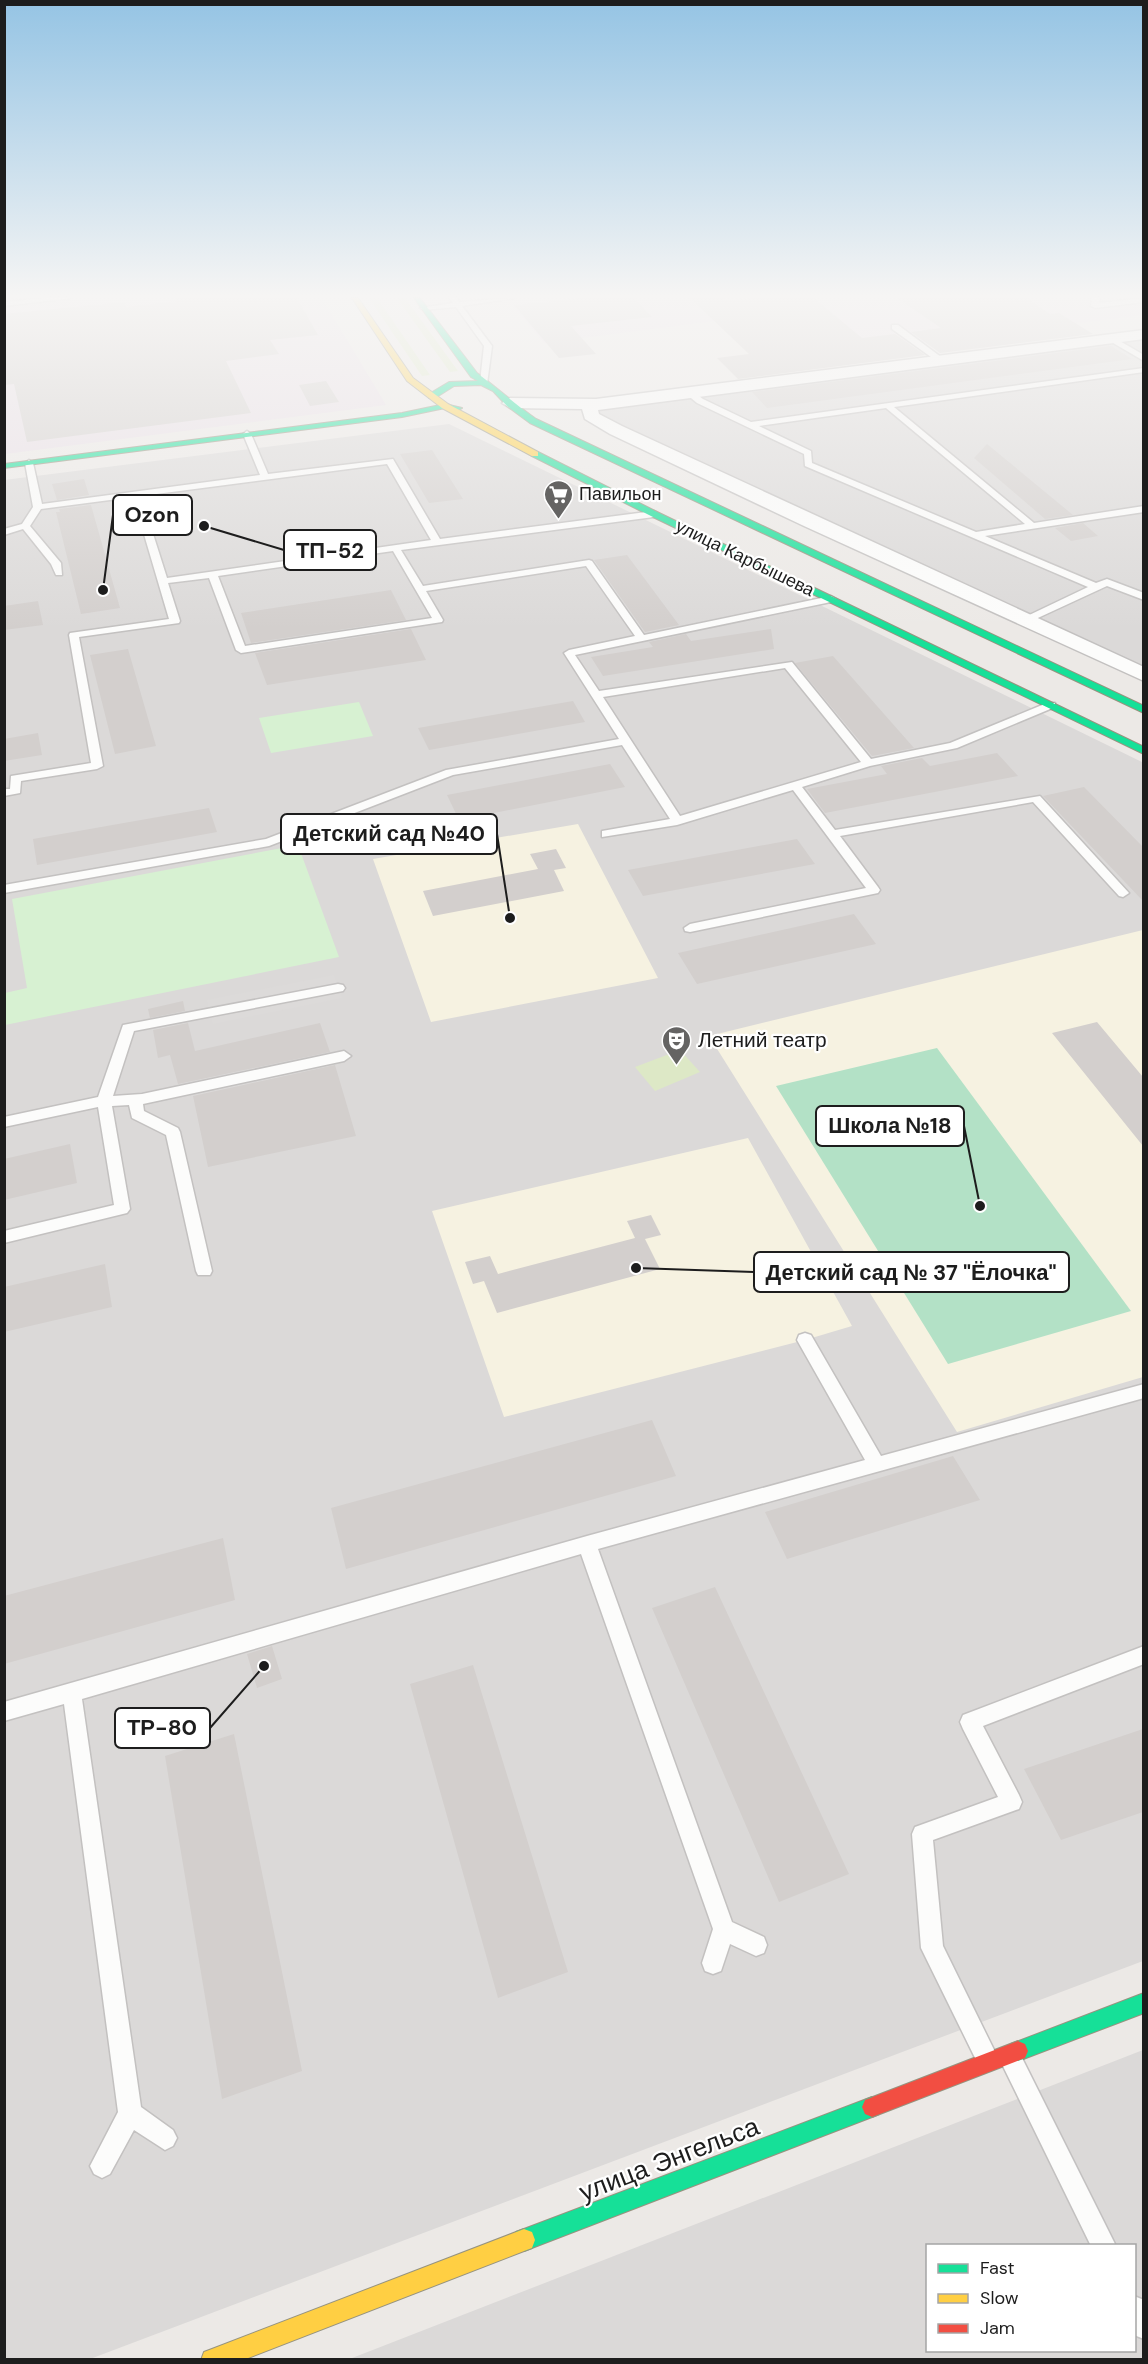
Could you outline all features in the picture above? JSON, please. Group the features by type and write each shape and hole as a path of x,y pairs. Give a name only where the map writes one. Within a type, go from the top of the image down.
{"street":[{"path":"4,466 402,415 434,408"},
{"name":"улица Карбышева","path":"449,408 654,514 1143,751"},
{"path":"495,408 538,440"},
{"name":"улица Карбышева","path":"496,408 533,421 1143,710"},
{"path":"591,408 591,416 616,430 1143,675"},
{"name":"улица Энгельса","path":"212,2360 1143,2003"}],"lane":[{"path":"715,408 808,453 808,464 1096,587"},
{"path":"750,425 871,408"},
{"path":"891,408 1032,526"},
{"path":"247,434 265,477"},
{"path":"38,507 390,461 437,542"},
{"path":"4,532 25,526 38,507 29,463"},
{"path":"4,793 16,791 15,778 97,766 74,635 175,621 136,494"},
{"path":"976,535 1143,509"},
{"path":"164,580 395,547 654,514"},
{"path":"25,526 56,563 59,573"},
{"path":"212,574 241,650 438,620 395,547"},
{"path":"420,589 589,563 641,638"},
{"path":"1027,620 1107,582 1143,597"},
{"path":"677,821 569,653 831,599"},
{"path":"596,695 788,664 868,763"},
{"path":"606,834 677,821 868,763 953,746 1052,705"},
{"path":"4,890 268,842 450,772 626,741"},
{"path":"690,928 874,890 795,785"},
{"path":"832,834 1036,798 1123,893"},
{"path":"4,1237 122,1209 104,1101 129,1028 338,988"},
{"path":"4,1122 104,1101 135,1100 344,1056"},
{"path":"135,1100 137,1114 173,1132 204,1271"},
{"path":"805,1340 877,1464"},
{"path":"4,1712 587,1545 1143,1391"},
{"path":"587,1545 724,1929 714,1962"},
{"path":"1103,2244 999,2059 932,1948 922,1834 1012,1802 970,1722 1143,1655"},
{"path":"72,1694 130,2114 102,2166"},
{"path":"724,1929 756,1944"},
{"path":"130,2114 165,2138"},
{"path":"1136,2312 1143,2327"}],"shaded area":[{"path":"5,408 360,408 5,454"},
{"path":"1143,408 1143,667 596,415 597,410"},
{"path":"449,424 1144,763 1143,1961 90,2359 4,2359 4,480"},
{"path":"578,824 658,978 431,1022 373,859"},
{"path":"1143,930 1143,1377 957,1432 709,1036"},
{"path":"334,975 342,998 213,1024 207,1000"},
{"path":"748,1138 852,1326 504,1417 432,1211"},
{"path":"1143,2050 1143,2359 347,2360"}],"green space":[{"path":"359,702 373,736 271,753 259,718"},
{"path":"298,845 339,957 5,1025 5,993 27,988 12,899"},
{"path":"937,1048 1131,1311 948,1364 776,1086"},
{"path":"680,1050 700,1072 655,1091 635,1067"}],"building":[{"path":"19,408 249,408 251,413 27,442"},
{"path":"987,444 1073,515 1045,519 974,458"},
{"path":"432,450 463,499 429,503 400,454"},
{"path":"84,479 89,495 57,500 52,484"},
{"path":"91,505 120,608 81,614 56,512 60,512 59,509"},
{"path":"1083,523 1098,536 1071,541 1055,528"},
{"path":"627,555 679,625 645,632 594,560"},
{"path":"391,590 406,620 251,643 241,613"},
{"path":"38,601 43,625 4,630 4,606"},
{"path":"411,629 426,660 267,685 255,653"},
{"path":"771,629 774,649 603,676 591,657 653,647 649,642 686,634 691,641"},
{"path":"128,649 156,746 115,754 90,655"},
{"path":"833,656 914,748 872,756 795,663"},
{"path":"573,701 585,722 429,750 418,728"},
{"path":"38,733 42,755 4,761 4,739"},
{"path":"997,753 1018,776 825,813 807,789 887,774 881,766 922,758 930,766"},
{"path":"610,764 625,787 459,820 447,795"},
{"path":"1084,787 1143,847 1143,901 1043,796"},
{"path":"209,808 217,832 37,865 33,839"},
{"path":"797,839 815,864 643,896 628,870"},
{"path":"556,849 566,868 554,870 564,891 433,916 423,891 538,869 530,854"},
{"path":"854,914 876,944 697,984 678,953"},
{"path":"183,1001 185,1011 150,1018 148,1009"},
{"path":"1097,1022 1143,1077 1143,1146 1052,1033"},
{"path":"188,1023 195,1051 320,1023 330,1052 178,1084 170,1055 158,1058 153,1030"},
{"path":"335,1065 356,1136 208,1167 193,1096"},
{"path":"70,1144 77,1183 4,1200 4,1159"},
{"path":"651,1215 661,1235 645,1239 660,1269 497,1313 484,1281 473,1284 465,1262 490,1256 498,1274 635,1238 627,1221"},
{"path":"105,1264 112,1307 4,1332 4,1287"},
{"path":"652,1420 676,1476 346,1569 331,1508"},
{"path":"953,1456 980,1500 787,1559 765,1512"},
{"path":"223,1538 235,1600 4,1664 4,1596"},
{"path":"715,1587 849,1874 779,1902 652,1608"},
{"path":"272,1646 282,1679 257,1688 247,1654"},
{"path":"473,1665 568,1972 498,1998 410,1684"},
{"path":"1143,1729 1143,1812 1061,1840 1024,1769"},
{"path":"234,1734 302,2071 222,2099 165,1756"}],"traffic: fast":[{"path":"4,466 402,415 434,408"},
{"path":"516,408 533,421 1144,710"},
{"path":"535,454 1144,751"},
{"path":"1018,2051 1144,2003"},
{"path":"524,2240 872,2107"}],"traffic: slow":[{"path":"449,408 535,454"},
{"path":"212,2360 524,2240"}],"traffic: jam":[{"path":"872,2107 1018,2051"}],"place":[{"name":"Павильон","path":"558,520"},
{"name":"ТП-52","path":"204,526"},
{"name":"Ozon","path":"103,590"},
{"name":"Детский сад №40","path":"510,918"},
{"name":"Летний театр","path":"677,1066"},
{"name":"Школа №18","path":"980,1206"},
{"name":"Детский сад № 37 \"Ёлочка\"","path":"636,1268"},
{"name":"ТР-80","path":"264,1666"}]}
